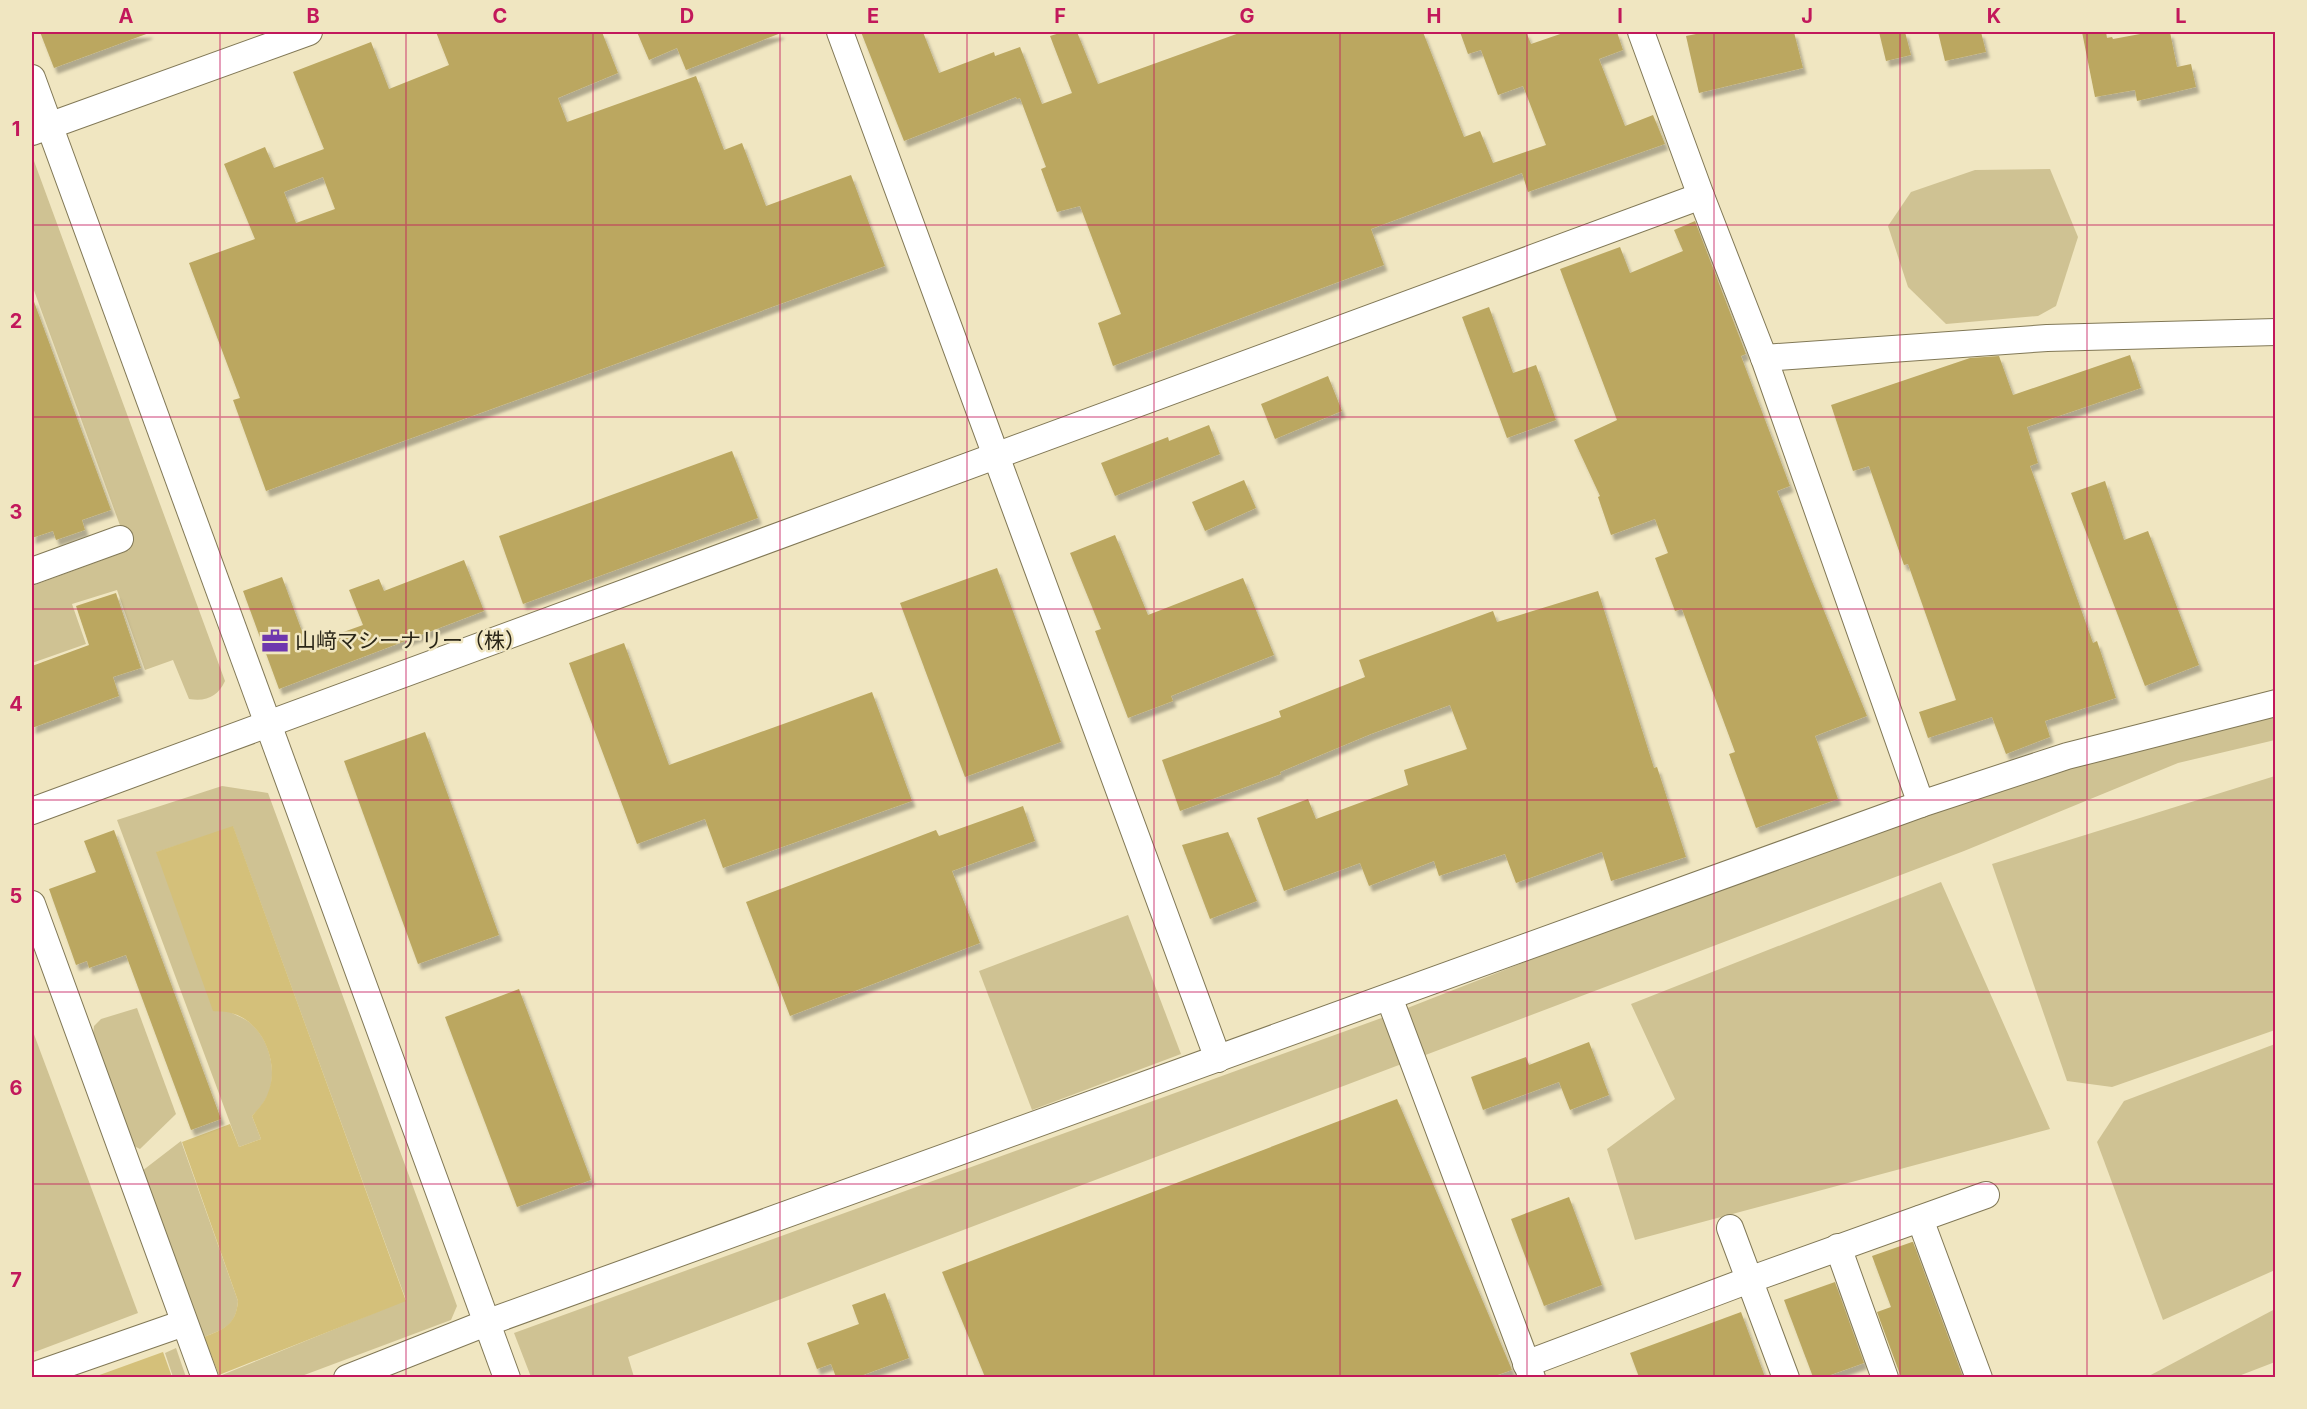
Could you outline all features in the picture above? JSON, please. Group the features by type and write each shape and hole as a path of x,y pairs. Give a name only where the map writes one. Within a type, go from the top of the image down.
{"street":[{"path":"40,129 309,32"},
{"path":"840,32 1218,1059"},
{"path":"1641,32 1764,358 1921,804"},
{"path":"32,78 40,129 268,724 507,1377"},
{"path":"32,811 1701,196"},
{"path":"1764,358 2047,338 2276,332"},
{"path":"32,571 120,539"},
{"path":"347,1377 486,1323 1921,804 2067,756 2276,703"},
{"path":"32,904 205,1377"},
{"path":"1389,997 1529,1371 1749,1280 1986,1195"},
{"path":"1920,1218 1979,1377"},
{"path":"1730,1228 1786,1377"},
{"path":"1838,1247 1885,1377"},
{"path":"32,1376 188,1332"}],"shaded area":[{"path":"32,159 225,681 219,691 206,699 189,699 173,660 145,670 117,590 72,604 86,644 32,663 32,586 129,550 32,285"},
{"path":"2050,169 2078,237 2056,306 2038,316 1946,324 1908,287 1888,226 1911,192 1975,170"},
{"path":"2275,711 2275,740 2178,763 1964,851 628,1357 634,1377 531,1377 514,1333 1387,1016 1969,788"},
{"path":"2275,776 2275,1030 2112,1087 2067,1081 1992,864"},
{"path":"222,786 268,793 457,1306 451,1320 299,1377 223,1377 222,1375 406,1300 233,827 157,852 232,1013 256,1029 262,1036 270,1055 272,1074 269,1093 252,1116 261,1139 239,1147 117,820"},
{"path":"233,826 406,1301 219,1375 204,1337 232,1321 238,1301 182,1142 230,1124 239,1147 261,1139 252,1116 267,1096 272,1069 266,1045 252,1025 231,1013 213,1011 156,852"},
{"path":"1941,882 2050,1129 1635,1240 1607,1149 1675,1099 1631,1004"},
{"path":"1128,915 1181,1054 1032,1110 979,971"},
{"path":"137,1008 176,1114 140,1149 134,1146 93,1034 94,1026 101,1019"},
{"path":"32,1029 138,1313 32,1353"},
{"path":"2275,1044 2275,1270 2163,1320 2097,1142 2124,1101"},
{"path":"181,1141 238,1301 232,1321 223,1329 204,1337 142,1171"},
{"path":"2275,1309 2275,1362 2236,1377 2147,1377"},
{"path":"176,1348 186,1377 173,1377 165,1353"},
{"path":"163,1352 172,1377 94,1377"}],"building":[{"path":"40,32 149,32 149,33 54,68"},
{"path":"436,32 602,32 618,73 558,98 567,122 696,76 724,150 742,143 766,206 851,175 885,266 266,491 233,400 240,398 189,263 255,239 224,164 265,147 274,168 324,149 293,72 371,42 389,89 449,65","holes":["323,177 335,209 296,223 284,192"]},
{"path":"637,32 781,33 686,70 677,48 649,60"},
{"path":"861,32 923,32 939,73 994,52 995,56 1020,47 1042,104 1072,93 1050,36 1063,32 1077,32 1098,84 1242,32 1423,32 1464,137 1480,131 1493,163 1546,145 1523,86 1498,95 1481,50 1468,54 1460,32 1526,32 1531,44 1566,32 1617,32 1623,50 1599,59 1625,126 1653,115 1665,144 1528,192 1522,173 1371,229 1384,265 1113,366 1098,323 1121,314 1080,206 1057,212 1041,169 1046,167 1020,98 1016,97 904,141"},
{"path":"1706,32 1794,32 1803,68 1699,93 1686,36"},
{"path":"1879,32 1905,32 1911,55 1886,61"},
{"path":"1938,32 1981,32 1986,52 1945,61"},
{"path":"2082,32 2106,32 2107,38 2112,37 2113,39 2151,32 2170,32 2177,67 2191,64 2196,87 2137,101 2135,90 2095,97"},
{"path":"1695,221 1746,354 1741,356 1790,486 1777,491 1867,716 1815,736 1838,799 1756,828 1729,754 1735,752 1682,609 1675,611 1655,558 1668,553 1655,519 1611,535 1598,497 1600,496 1574,440 1617,420 1560,269 1620,247 1630,273 1683,251 1674,230"},
{"path":"32,299 111,510 82,520 85,530 56,540 53,531 32,538"},
{"path":"1489,307 1513,373 1536,365 1556,420 1507,438 1462,317"},
{"path":"2130,355 2141,388 2027,427 2038,463 2030,466 2093,643 2097,641 2116,698 2045,721 2050,737 2006,754 1992,717 1928,738 1919,712 1956,700 1908,564 1904,565 1869,466 1853,471 1831,405 1970,358 1999,356 2013,395"},
{"path":"1328,376 1342,411 1275,439 1261,404"},
{"path":"1209,425 1220,454 1115,496 1101,463 1168,437 1169,441"},
{"path":"732,451 758,518 523,604 499,536"},
{"path":"1244,480 1256,508 1205,531 1192,502"},
{"path":"2105,481 2124,540 2148,531 2199,665 2145,686 2071,493"},
{"path":"1115,535 1148,615 1243,578 1274,655 1171,696 1173,701 1128,718 1095,631 1101,629 1070,553"},
{"path":"464,560 484,611 279,689 243,591 282,577 307,645 363,625 349,590 379,579 384,591"},
{"path":"997,568 1061,742 965,777 900,603"},
{"path":"1598,591 1654,768 1657,767 1686,857 1611,881 1602,852 1516,883 1505,854 1439,876 1434,861 1369,886 1360,863 1284,891 1257,818 1308,799 1316,819 1408,785 1404,770 1467,749 1450,705 1371,734 1280,772 1281,774 1180,811 1162,760 1281,717 1279,711 1365,677 1359,660 1493,611 1497,622"},
{"path":"116,593 141,668 113,677 119,696 32,728 32,666 89,645 76,606"},
{"path":"624,643 669,765 872,692 912,801 723,868 705,819 637,844 569,663"},
{"path":"425,732 499,935 418,964 344,761"},
{"path":"1023,806 1035,841 952,871 980,943 790,1016 746,902 936,830 939,836"},
{"path":"114,830 221,1119 191,1130 126,955 89,968 87,961 76,965 49,889 96,872 84,841"},
{"path":"1228,832 1257,901 1210,919 1182,845"},
{"path":"519,989 591,1180 517,1207 445,1017"},
{"path":"1589,1042 1609,1095 1570,1110 1559,1082 1483,1110 1471,1077 1526,1057 1529,1065"},
{"path":"1397,1099 1512,1370 1492,1377 985,1377 942,1272"},
{"path":"1569,1197 1602,1285 1544,1306 1511,1219"},
{"path":"1913,1242 1963,1377 1901,1377 1877,1312 1891,1307 1872,1256"},
{"path":"1835,1282 1864,1363 1825,1377 1813,1377 1784,1300"},
{"path":"885,1293 909,1358 858,1377 836,1377 831,1364 817,1369 807,1343 859,1324 852,1305"},
{"path":"1741,1312 1765,1377 1639,1377 1630,1353"}],"place":[{"name":"山﨑マシーナリー（株）","path":"275,641"}]}
